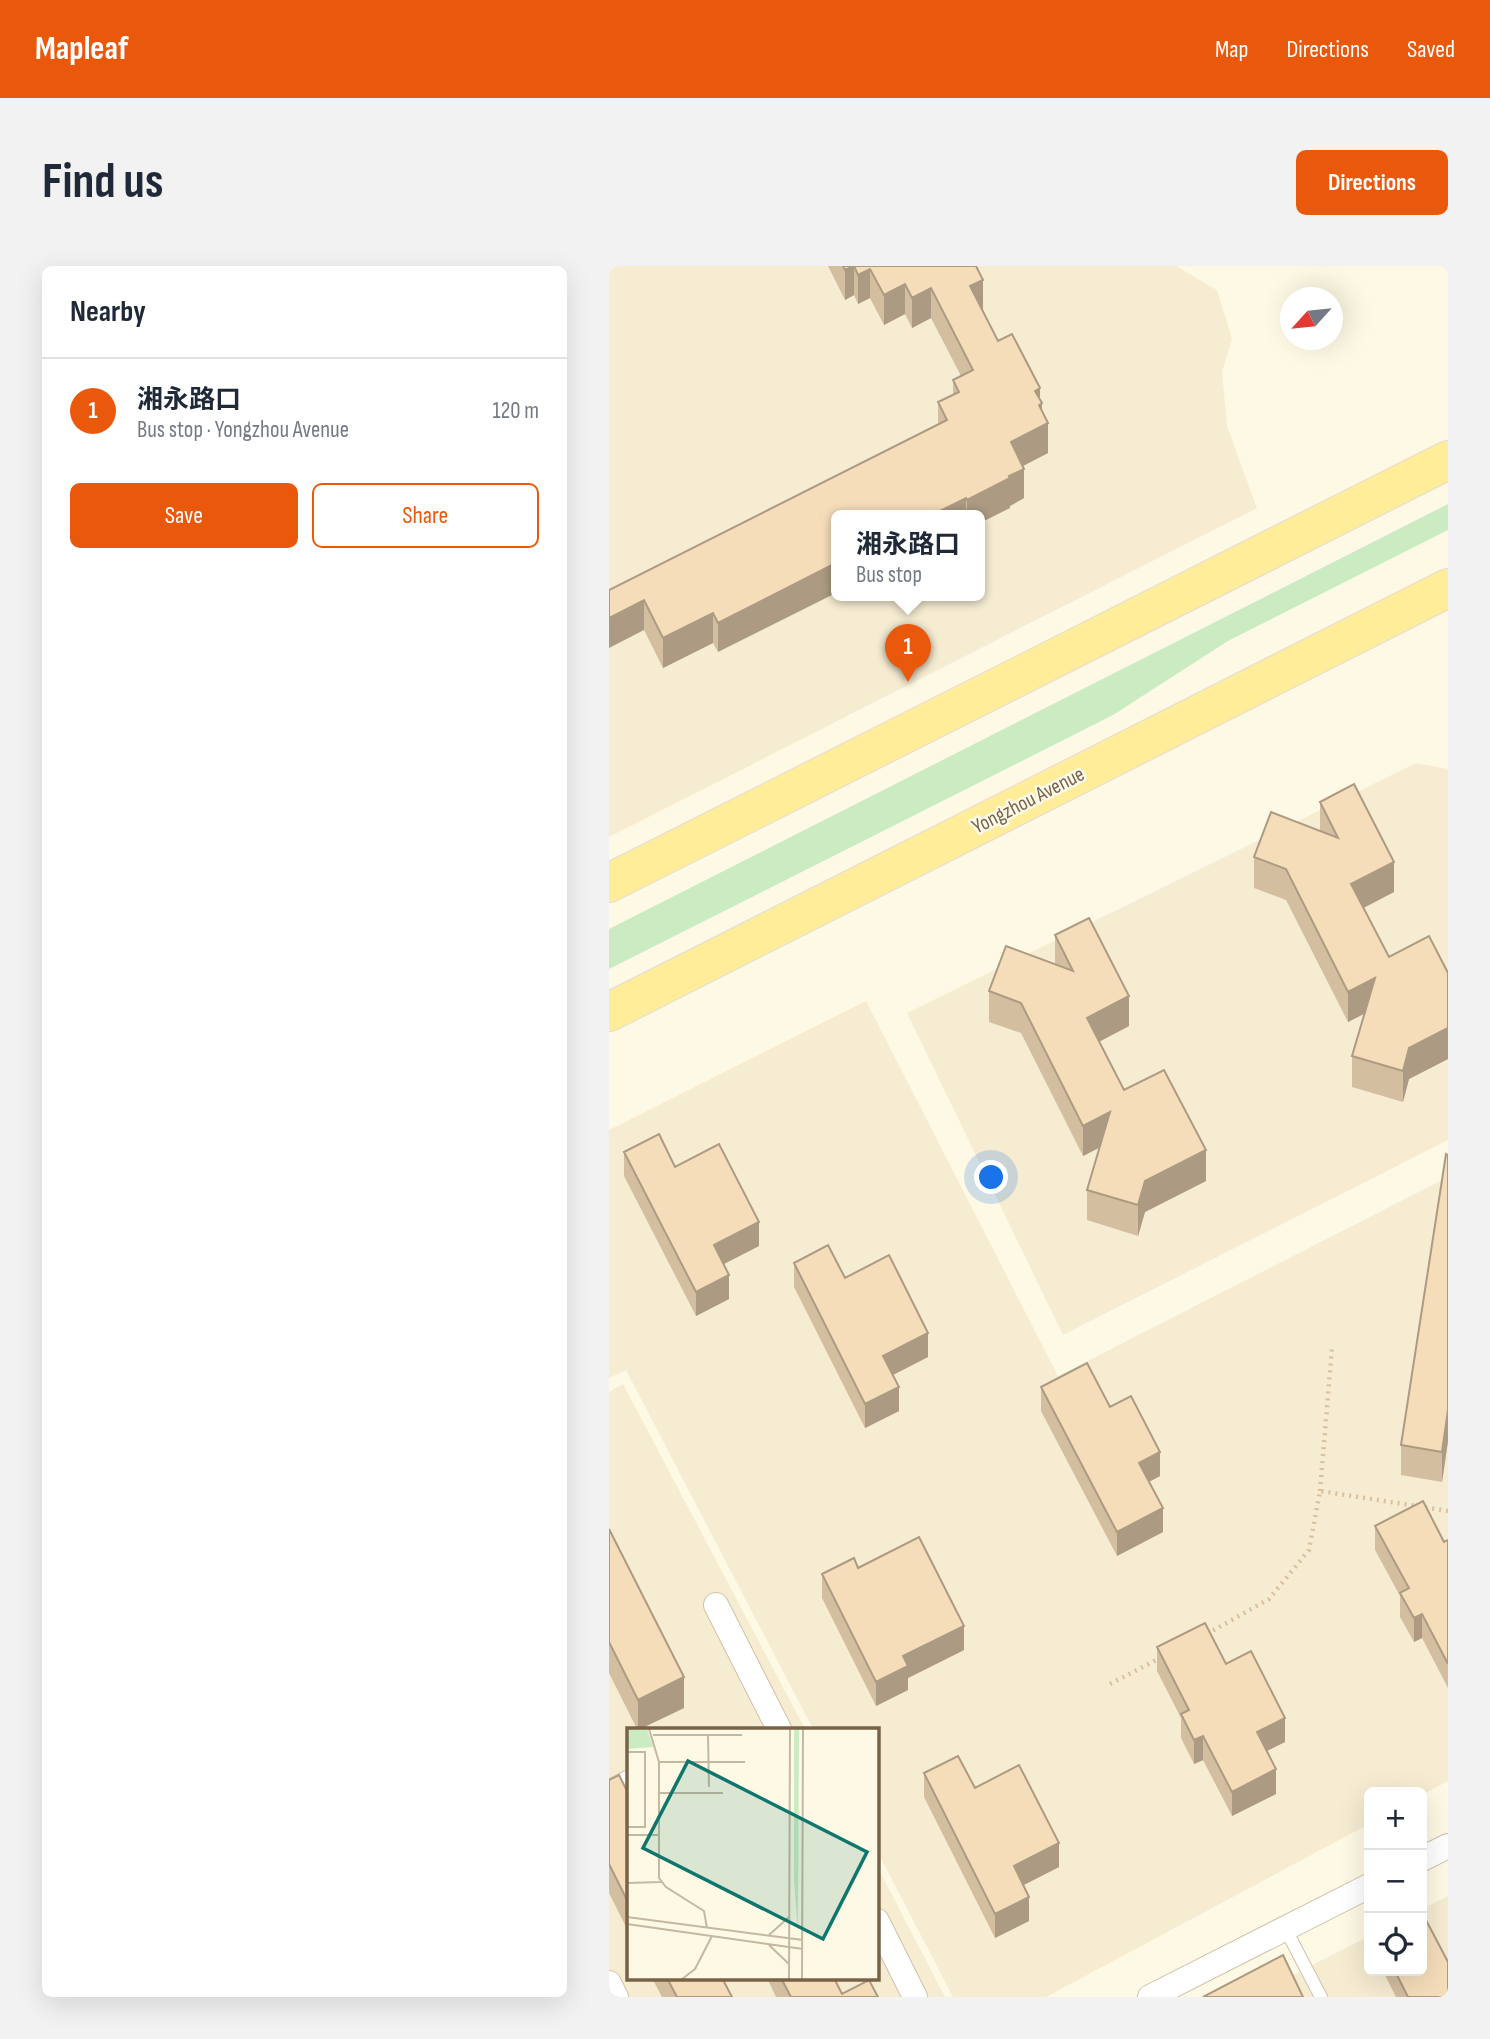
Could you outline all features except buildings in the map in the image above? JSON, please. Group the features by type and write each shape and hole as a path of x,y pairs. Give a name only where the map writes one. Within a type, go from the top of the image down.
{"main road":[{"path":"609,883 1448,460"},
{"name":"Yongzhou Avenue","path":"609,1012 1448,588"},
{"path":"1410,607 1448,610"}],"street":[{"path":"716,1605 778,1728"},
{"path":"609,1793 627,1784"},
{"path":"1427,1856 1448,1846"},
{"path":"1150,1997 1364,1888"},
{"path":"879,1926 915,1997"},
{"path":"609,1983 616,1997"}],"lane":[{"path":"1285,1928 1321,1997"}],"path":[{"path":"1201,1637 1269,1599 1309,1550 1320,1491 1332,1348"},
{"path":"1320,1491 1448,1511"},
{"path":"1110,1684 1167,1655"}],"shaded area":[{"path":"609,266 1176,266 1217,290 1232,339 1222,372 1227,426 1257,508 609,837"},
{"path":"1416,763 1448,769 1448,1140 1063,1335 907,1013"},
{"path":"866,1001 1058,1376 1448,1177 1448,1781 1427,1792 1427,1787 1364,1787 1364,1827 1046,1997 953,1997 879,1855 879,1728 812,1728 626,1370 609,1378 609,1130"},
{"path":"623,1384 804,1728 627,1728 627,1980 879,1980 879,1870 945,1997 609,1997 609,1392"},
{"path":"1448,1896 1448,1997 1250,1997 1364,1939 1364,1976 1427,1976 1427,1906"}],"green space":[{"path":"1448,504 1448,530 1228,641 1113,715 609,969 609,929"}],"place":[{"name":"湘永路口","path":"908,682"}]}
